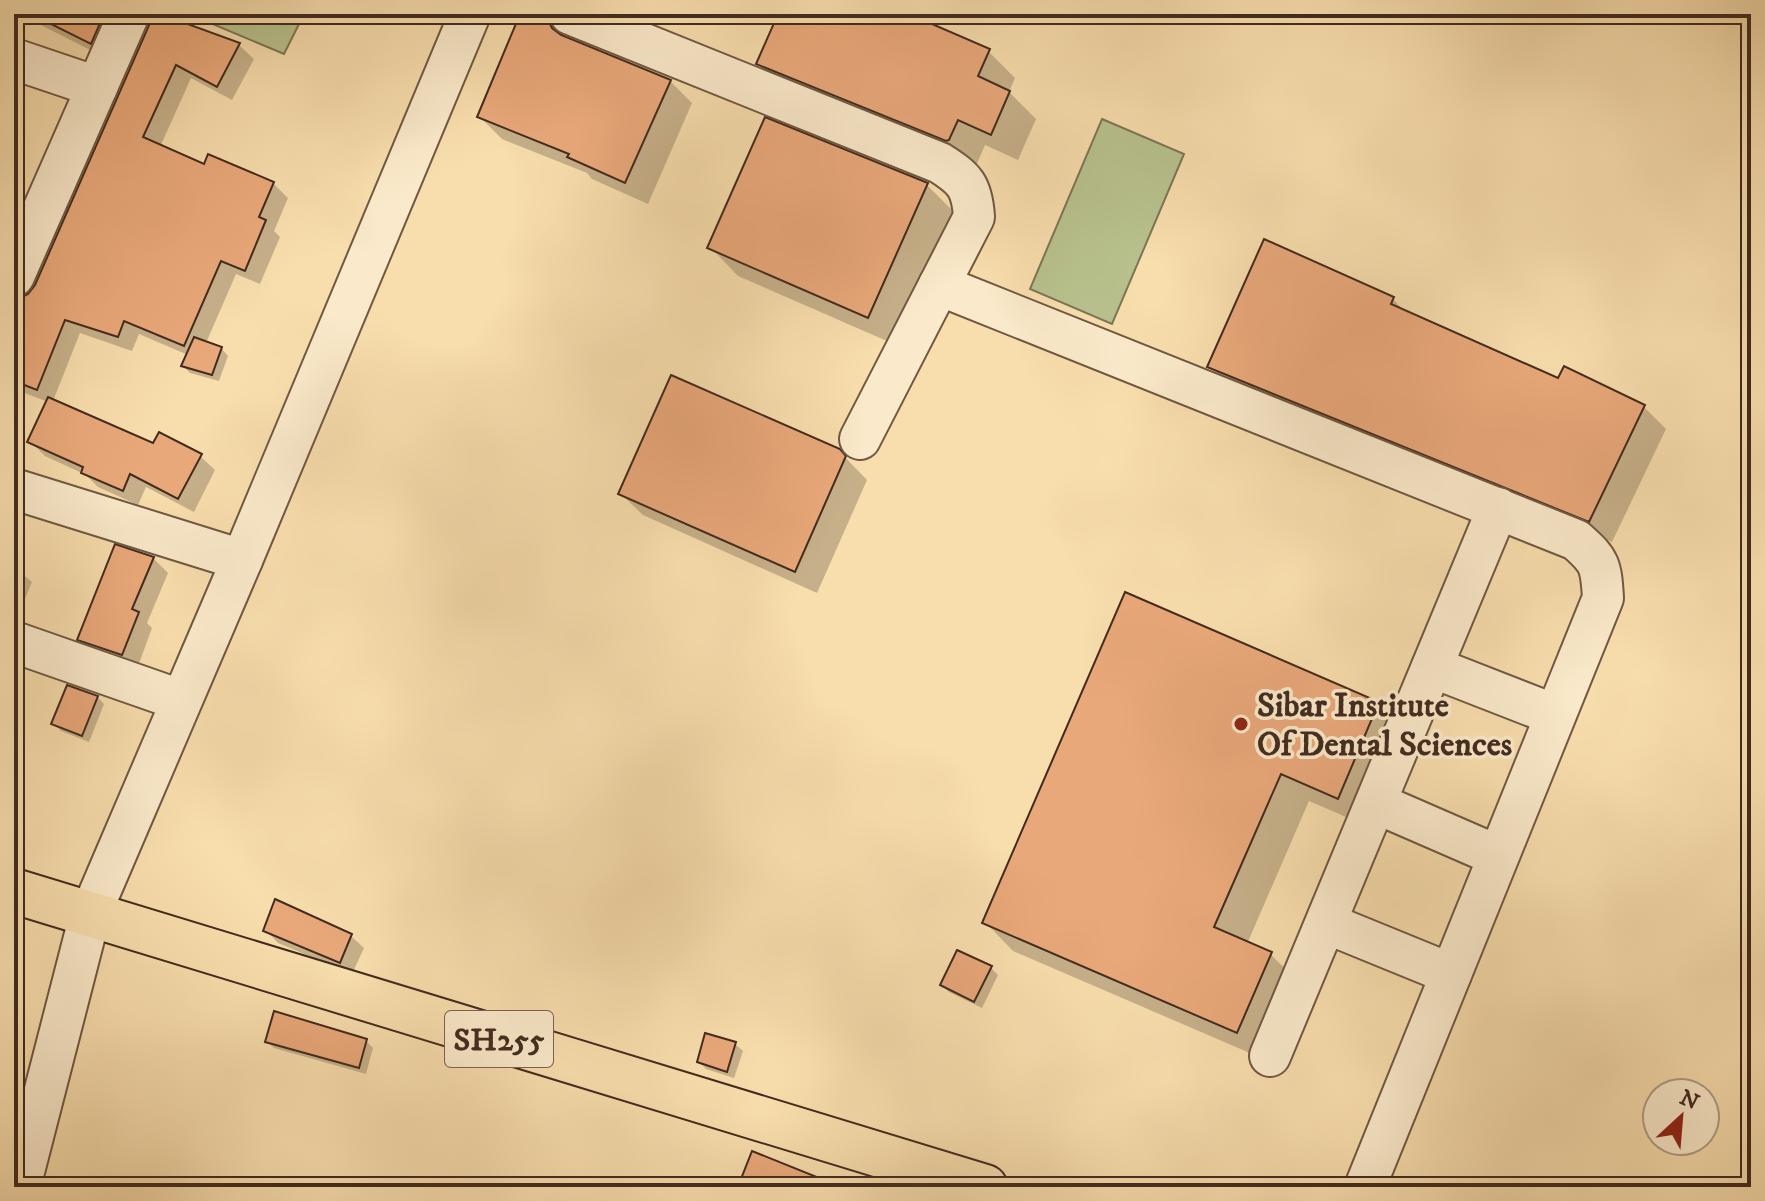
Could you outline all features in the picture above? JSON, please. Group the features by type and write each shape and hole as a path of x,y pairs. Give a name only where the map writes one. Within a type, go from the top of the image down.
{"main road":[{"name":"SH255","path":"14,891 985,1187"}],"street":[{"path":"14,276 129,14"},
{"path":"20,1187 90,915 470,14"},
{"path":"570,14 940,163 961,176 973,195 974,217 860,439"},
{"path":"14,59 97,87"},
{"path":"939,285 1576,540 1592,554 1602,570 1603,598 1369,1178"},
{"path":"14,489 242,560"},
{"path":"1270,1056 1498,508"},
{"path":"14,642 180,700"},
{"path":"1432,667 1555,715"},
{"path":"1376,803 1498,856"},
{"path":"1326,923 1451,974"}],"green space":[{"path":"189,14 304,14 284,54"},
{"path":"1102,119 1184,154 1112,324 1030,289"}],"building":[{"path":"31,14 104,14 91,44"},
{"path":"152,14 186,14 182,22 240,43 217,87 176,65 143,137 204,164 208,154 274,182 259,217 266,220 245,271 221,261 184,346 124,321 118,337 65,320 37,390 14,381 14,313 20,298 35,285"},
{"path":"520,14 547,17 552,28 561,35 671,80 625,183 567,157 569,154 477,117"},
{"path":"778,14 909,14 990,49 978,76 1010,91 991,135 958,120 946,141 756,64"},
{"path":"765,117 928,183 868,318 707,248"},
{"path":"1264,239 1394,297 1391,304 1558,378 1564,366 1645,405 1589,522 1207,367"},
{"path":"194,337 222,347 212,375 181,366"},
{"path":"671,375 840,449 846,456 795,572 618,494"},
{"path":"48,397 153,443 159,432 202,454 178,499 130,474 123,491 81,473 83,467 27,442"},
{"path":"115,544 154,557 132,609 139,612 122,655 77,640"},
{"path":"1125,592 1379,702 1338,799 1281,774 1214,927 1272,952 1237,1033 982,923"},
{"path":"67,685 98,696 82,736 51,724"},
{"path":"275,899 352,934 340,963 263,931"},
{"path":"957,950 992,966 974,1002 940,985"},
{"path":"274,1011 367,1039 359,1068 265,1042"},
{"path":"705,1033 736,1042 727,1072 697,1062"},
{"path":"752,1151 839,1187 763,1187 741,1179"}],"place":[{"name":"Sibar Institute Of Dental Sciences","path":"1241,724"}]}
